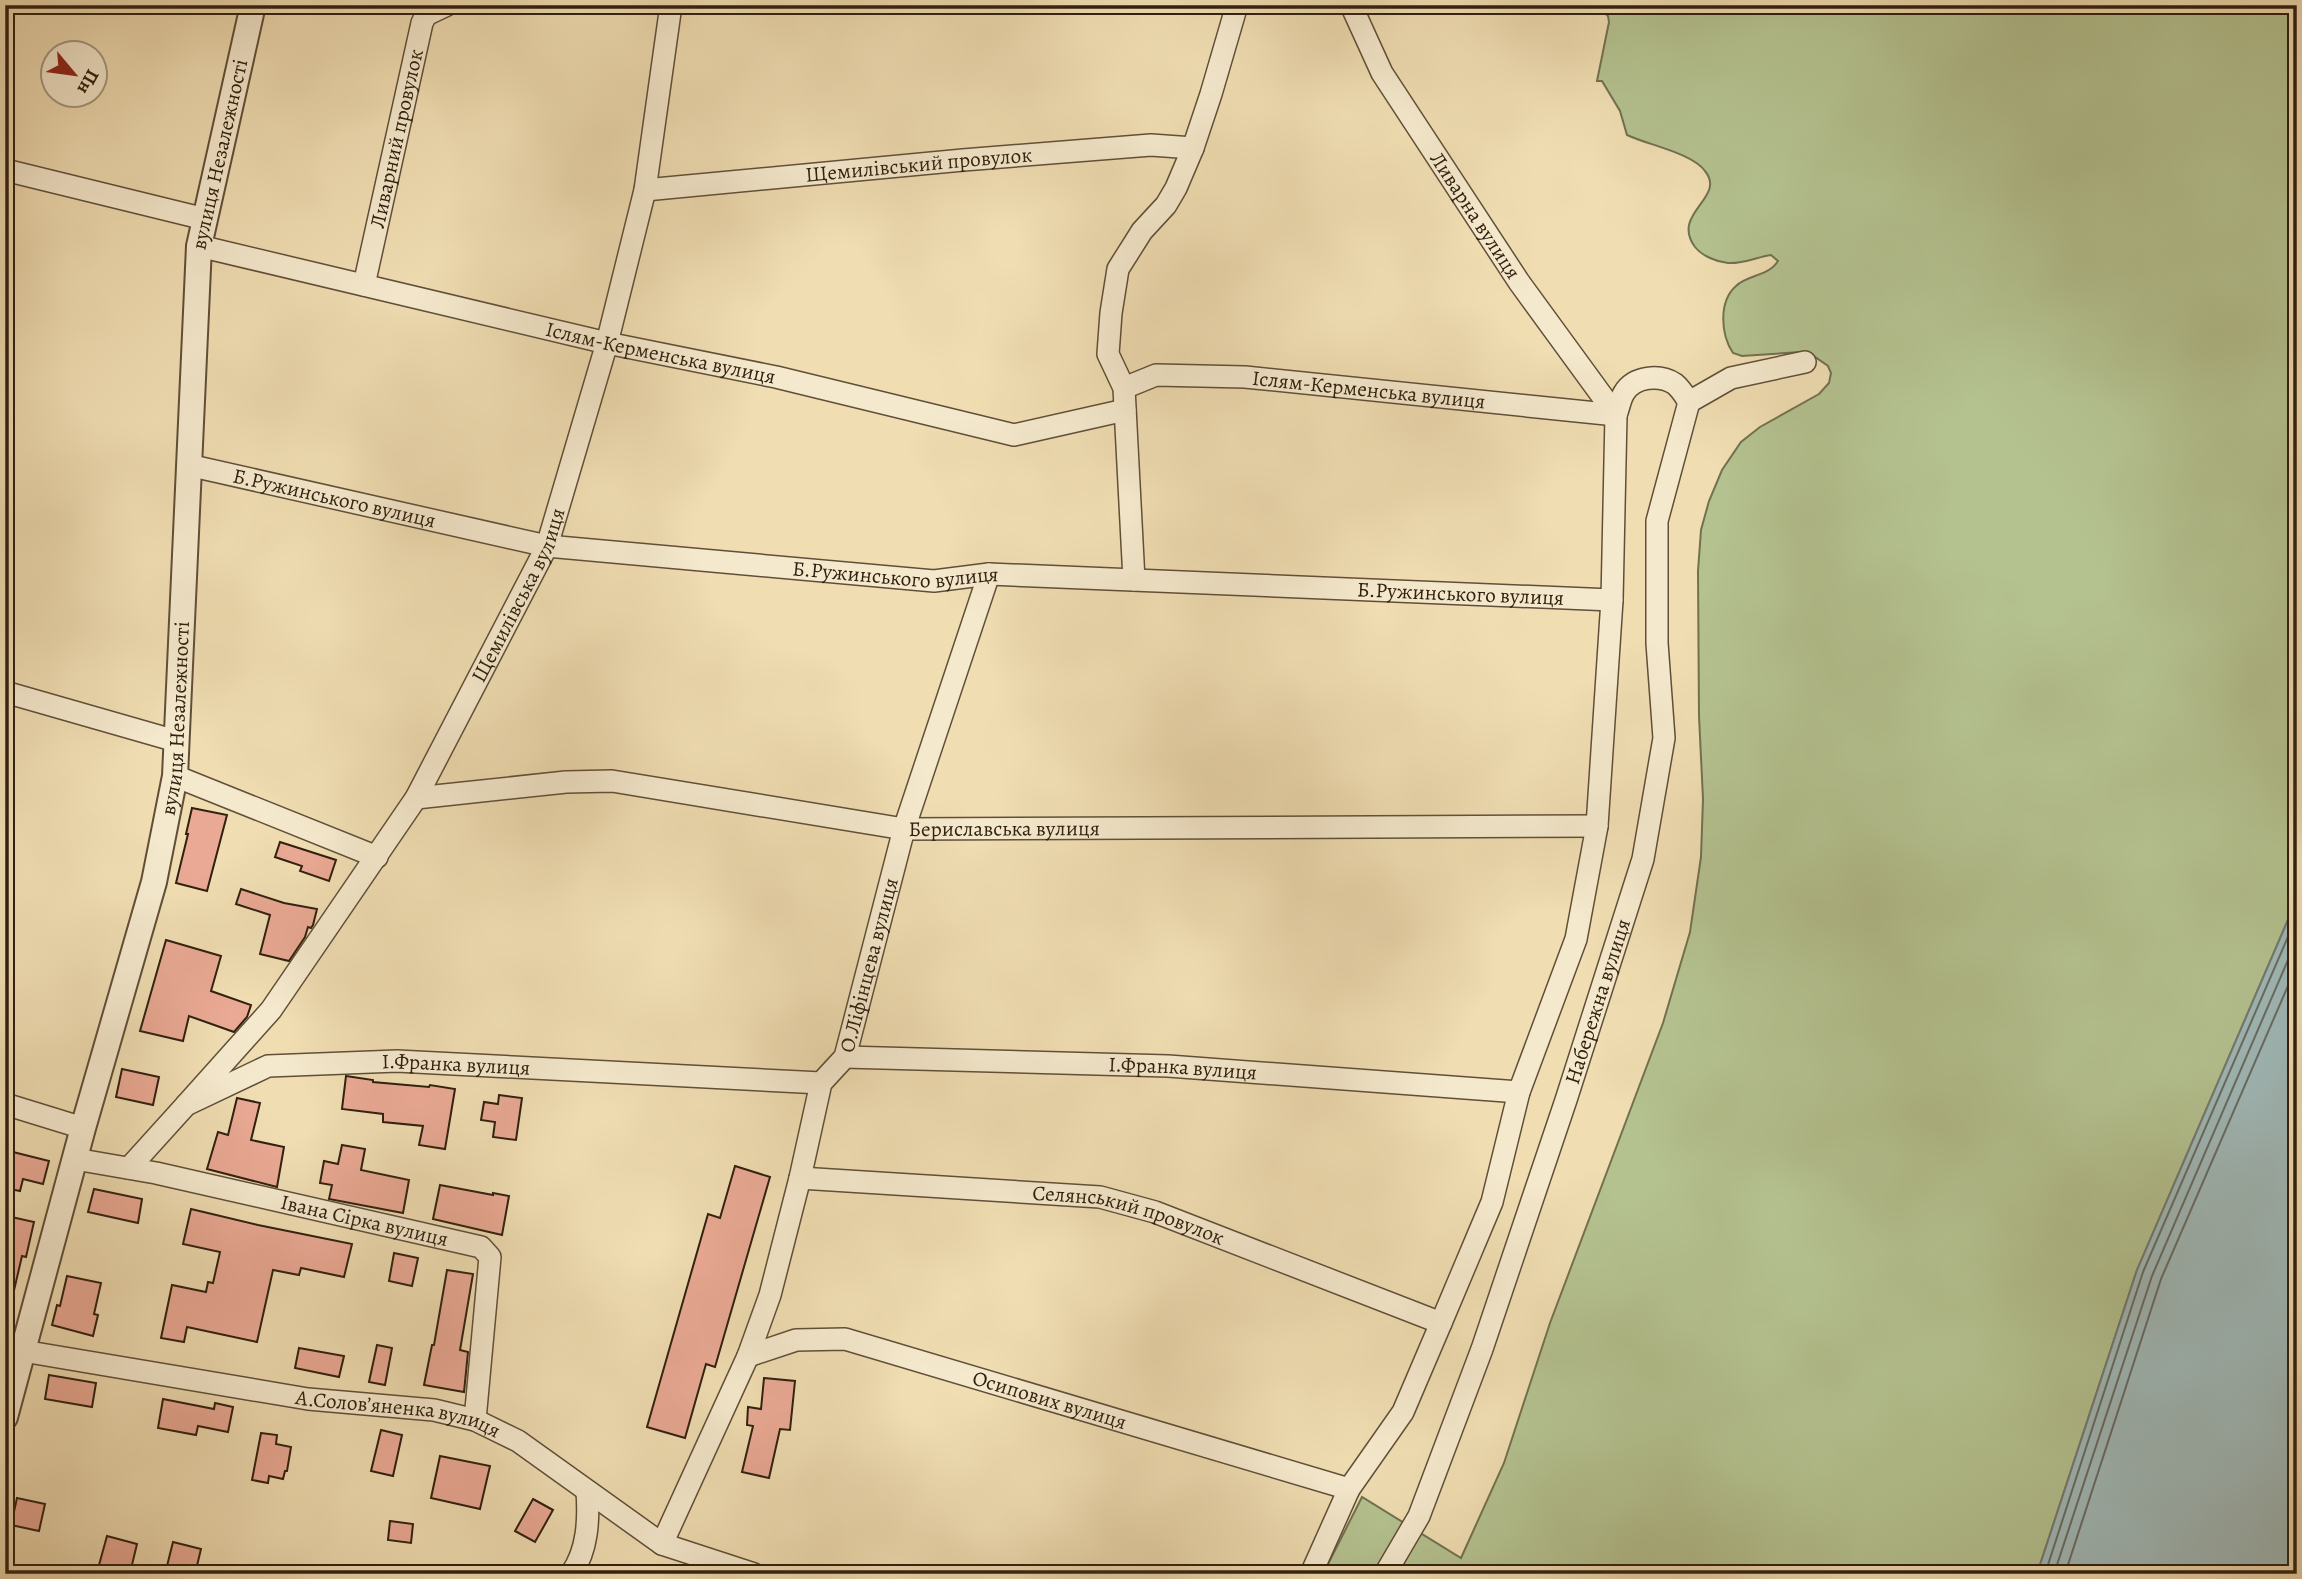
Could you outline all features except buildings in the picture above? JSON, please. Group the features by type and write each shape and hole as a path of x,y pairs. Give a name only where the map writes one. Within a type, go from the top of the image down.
{"street":[{"name":"вулиця Незалежності","path":"5,1417 14,1350 75,1159 154,882 175,776 199,246 253,5"},
{"name":"Ливарний провулок","path":"364,285 422,23 425,15 447,5"},
{"name":"Щемилівська вулиця","path":"186,1105 271,1010 416,798 547,546 607,343 645,191 671,5"},
{"path":"1134,580 1124,388 1108,354 1118,269 1142,231 1166,205 1176,188 1211,94 1237,5"},
{"name":"Ливарна вулиця","path":"1351,5 1382,73 1519,282 1616,415"},
{"name":"Щемилівський провулок","path":"645,191 1151,145 1193,148"},
{"path":"5,170 205,219"},
{"name":"Іслям-Керменська вулиця","path":"199,246 607,343 776,377 1014,435 1125,410"},
{"path":"1311,1574 1349,1489 1403,1412 1492,1202 1519,1092 1576,939 1597,826 1612,600 1616,415 1624,393 1645,379 1662,379 1678,386 1689,402 1731,377 1805,362"},
{"name":"Іслям-Керменська вулиця","path":"1124,388 1156,375 1245,377 1616,415"},
{"name":"Набережна вулиця","path":"1385,1574 1419,1516 1482,1349 1571,1087 1643,859 1664,738 1657,643 1657,521 1689,402"},
{"name":"Б.Ружинського вулиця","path":"188,465 547,546 934,581 989,574 1612,600"},
{"name":"О.Ліфінцева вулиця","path":"821,1083 845,1057 904,829 989,574"},
{"path":"5,692 176,741"},
{"path":"175,776 377,858"},
{"name":"Бериславська вулиця","path":"416,798 566,782 612,781 904,829 1597,826"},
{"name":"І.Франка вулиця","path":"845,1057 1168,1066 1519,1092"},
{"name":"І.Франка вулиця","path":"129,1168 186,1105 268,1066 397,1061 821,1083"},
{"path":"662,1544 748,1356 769,1295 800,1178 821,1083"},
{"path":"5,1104 83,1128"},
{"name":"Івана Сірка вулиця","path":"75,1159 129,1168 481,1247 490,1257 475,1420"},
{"name":"Селянський провулок","path":"800,1178 1100,1197 1155,1212 1441,1323"},
{"name":"Осипових вулиця","path":"748,1356 796,1340 845,1339 1349,1489"},
{"name":"А.Солов’яненка вулиця","path":"14,1350 308,1399 434,1410 475,1420 518,1441 662,1544 754,1574"},
{"path":"571,1574 584,1542 589,1518 587,1491"}],"green space":[{"path":"1601,5 2297,5 2297,899 2137,1270 2037,1574 1323,1574 1362,1497 1461,1558 1504,1463 1550,1323 1663,1023 1690,932 1701,857 1703,799 1699,716 1698,571 1701,530 1709,501 1722,470 1741,442 1760,427 1819,394 1829,383 1831,373 1828,366 1815,357 1800,352 1742,356 1733,353 1724,328 1726,301 1741,282 1769,270 1778,261 1771,255 1734,263 1724,262 1706,256 1695,247 1689,235 1689,225 1705,198 1710,181 1705,171 1690,159 1627,135 1620,111 1602,81 1597,81 1609,22 1608,16 1600,9"}],"water":[{"path":"2297,899 2297,1574 2037,1574 2137,1270"}]}
